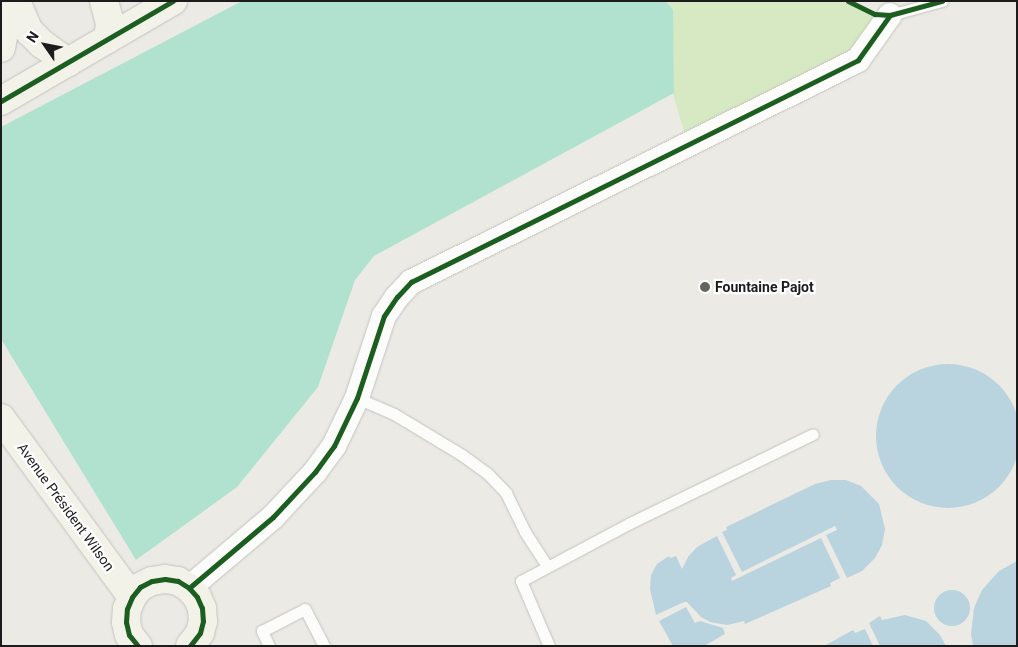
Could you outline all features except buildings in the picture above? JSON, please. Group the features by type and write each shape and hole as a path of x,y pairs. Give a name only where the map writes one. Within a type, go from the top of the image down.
{"street":[{"path":"1,48 10,1"},
{"path":"16,1 29,31 42,44 68,62"},
{"path":"104,1 110,24 108,39"},
{"path":"1,101 172,1"},
{"path":"189,588 272,518 294,496 334,446 357,398 384,316 397,297 411,282 858,60 890,15"},
{"name":"Avenue Président Wilson","path":"1,418 132,597"},
{"path":"138,646 129,635 126,622 127,609 132,597 140,587 152,581 165,579 178,581 189,588 197,597 202,608 203,621 200,632 190,646"}],"lane":[{"path":"890,15 942,1"},
{"path":"357,398 394,414 462,455 487,473 506,493 525,532 547,566"},
{"path":"549,646 521,581 547,566 813,434"},
{"path":"269,646 262,631 305,609 324,646"}],"green space":[{"path":"242,1 666,1 673,10 674,93 374,256 355,280 318,387 237,487 136,560 1,339 1,127"},
{"path":"666,1 844,1 873,15 888,15 857,59 687,142 672,91 673,10"}],"water":[{"path":"948,364 976,369 999,385 1015,408 1020,436 1015,464 999,487 976,503 948,508 920,503 897,487 881,464 876,436 881,408 897,385 920,369"},
{"path":"831,480 846,480 861,486 879,504 885,529 882,545 875,558 862,571 847,578 826,535 837,530 835,526 742,572 722,532 727,530 726,527 815,484"},
{"path":"717,536 736,575 731,578 732,581 821,538 840,578 830,583 831,586 745,624 744,621 727,625 710,622 701,617 687,602 656,615 650,589 651,575 657,564 669,556 670,558 676,556 682,569 688,557 697,547"},
{"path":"1017,561 1017,646 973,646 971,634 974,608 982,590 999,571"},
{"path":"952,590 965,595 970,608 965,621 952,626 939,621 934,608 939,595"},
{"path":"686,607 695,623 700,621 723,628 725,634 704,646 673,646 659,621"},
{"path":"905,615 926,621 940,635 946,646 880,646 869,623 880,616 882,620"},
{"path":"865,629 873,646 824,646 853,630 855,633"}],"cycle path":[{"path":"1,101 173,1"},
{"path":"848,1 875,14 890,15 942,1"},
{"path":"189,588 273,517 315,472 334,446 357,398 384,316 397,297 411,282 858,60 890,15"},
{"path":"138,646 129,635 126,622 127,609 132,597 140,587 152,581 165,579 178,581 189,588 197,597 202,608 203,621 200,633 190,646"}],"place":[{"name":"Fountaine Pajot","path":"705,287"}]}
